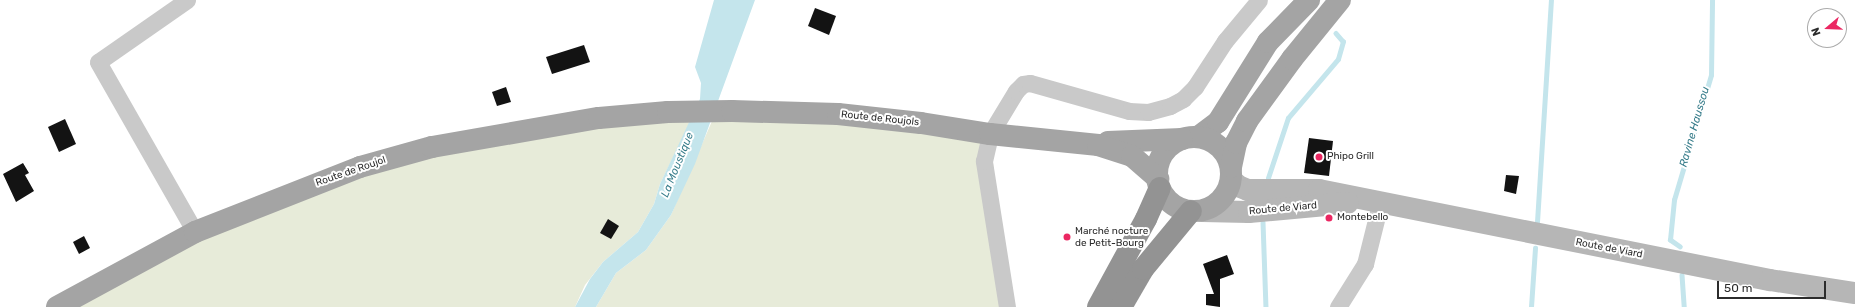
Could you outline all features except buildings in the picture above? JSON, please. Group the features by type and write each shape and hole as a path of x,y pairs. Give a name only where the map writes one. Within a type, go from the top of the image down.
{"highway":[{"path":"1098,307 1146,220 1159,184"},
{"path":"1121,307 1143,268 1196,211"}],"main road":[{"path":"1309,0 1268,42 1218,122 1163,155 1159,184 1169,201 1196,211 1222,200 1231,173 1236,143 1247,121 1292,59 1340,0"},
{"name":"Route de Roujols","path":"668,112 732,111 838,114 990,134 1091,144 1190,138"},
{"name":"Route de Roujol","path":"57,307 195,232 360,167 432,147 599,118 668,112"},
{"path":"1190,138 1216,144 1228,158 1231,173"},
{"name":"Route de Roujols","path":"1091,144 1132,156 1159,184"},
{"name":"Route de Viard","path":"1231,173 1238,186 1248,190 1319,190 1372,203 1770,280 1855,293"},
{"name":"Route de Viard","path":"1196,211 1249,212 1372,203"}],"street":[{"path":"187,0 98,62 195,232"},
{"path":"1007,307 985,180 984,161 990,134 1016,91 1023,84 1030,83 1129,111 1148,112 1170,106 1183,99 1195,87 1225,41 1259,0"},
{"path":"1338,307 1365,264 1372,203"}],"green space":[{"path":"716,112 990,134 1008,307 596,307 616,273 646,250 671,215"},
{"path":"691,120 660,184 654,204 638,232 603,262 585,285 575,307 57,307 360,167 516,132"}],"water":[{"name":"La Moustique","path":"714,0 755,0 695,164 671,215 646,250 616,273 596,307 575,307 590,279 603,262 638,232 654,204 660,184 700,99 701,83 695,67"}],"waterway":[{"path":"1537,222 1551,0"},
{"name":"Ravine Haussou","path":"1680,247 1670,240 1674,200 1711,75 1712,0"},
{"path":"1268,178 1288,118 1338,59 1343,42 1336,34"},
{"path":"1263,222 1266,307"},
{"path":"1531,307 1535,248"},
{"name":"Ravine Haussou","path":"1682,275 1684,307"}],"place":[{"name":"Phipo Grill","path":"1319,157"},
{"name":"Montebello","path":"1329,218"},
{"name":"Marché nocture de Petit-Bourg","path":"1067,237"}]}
